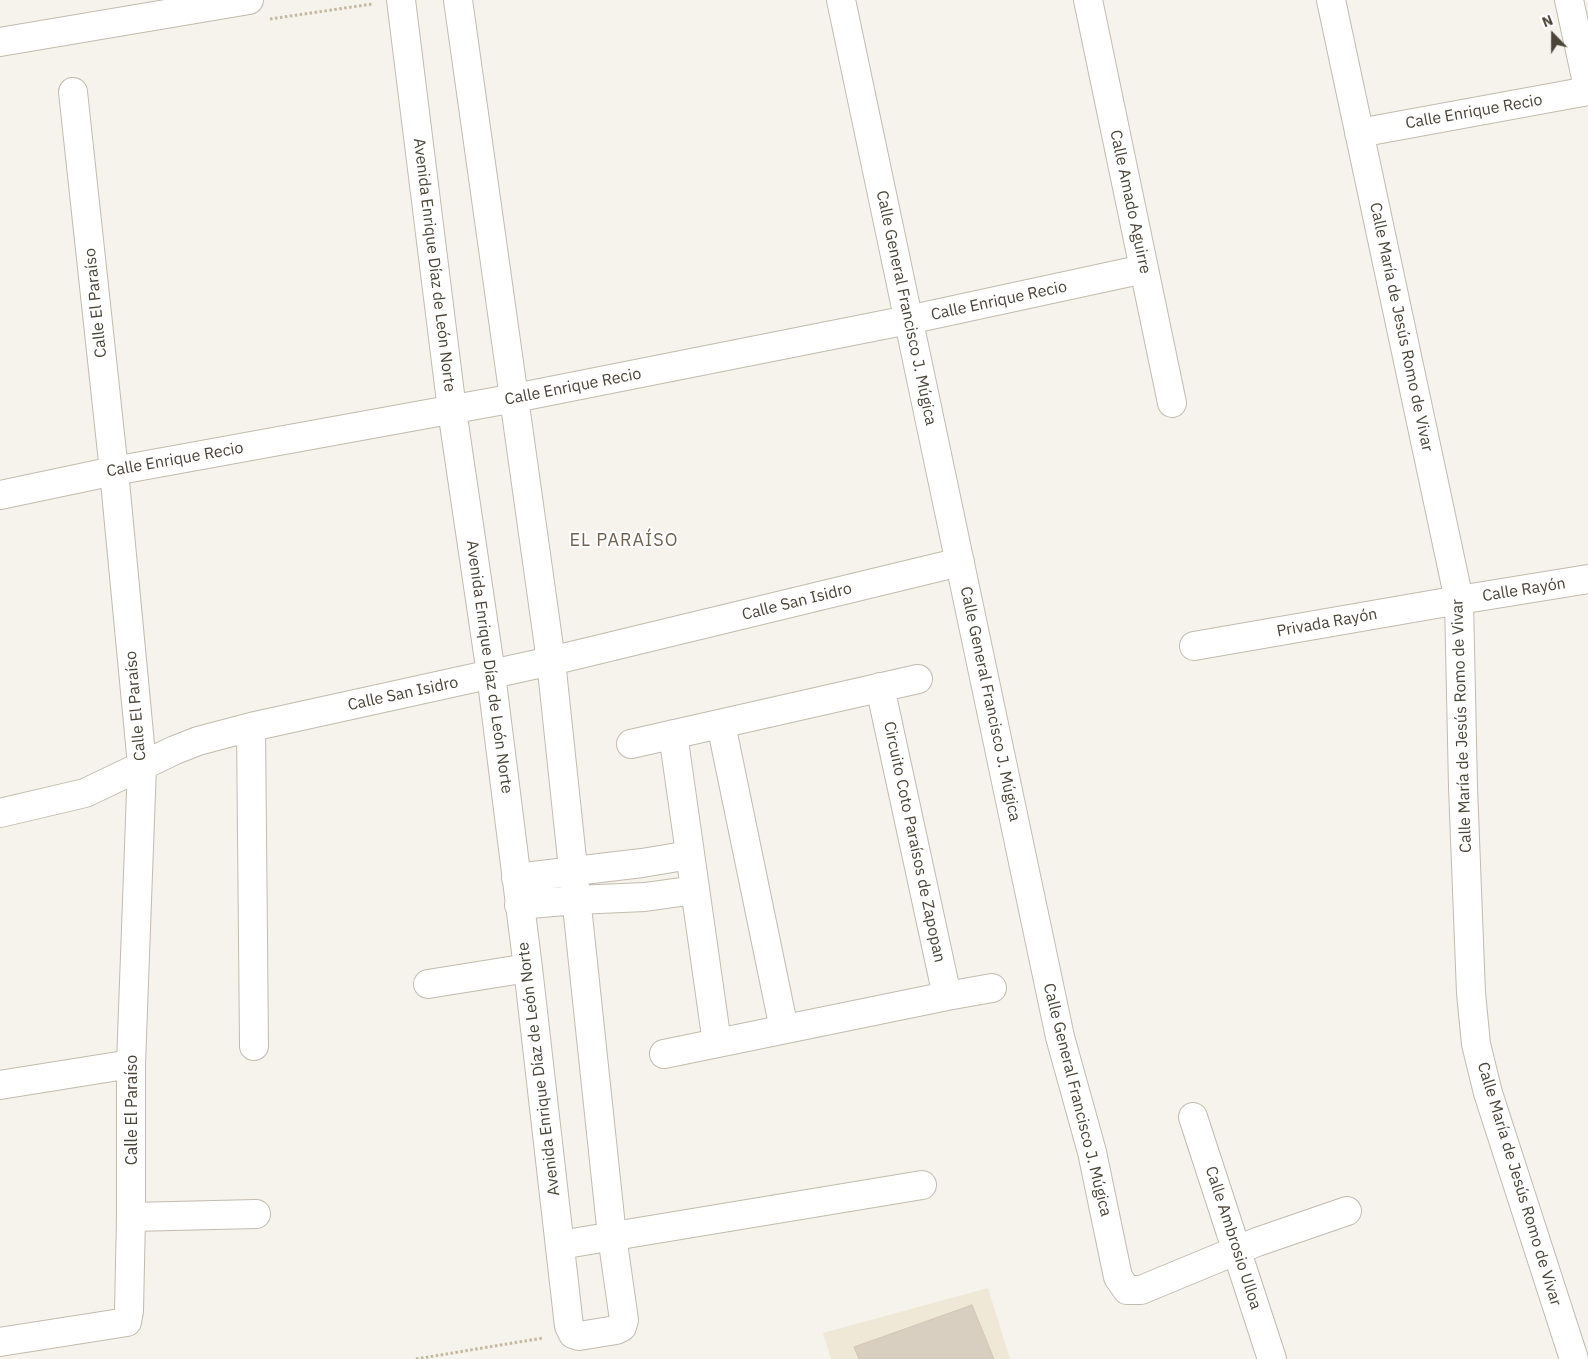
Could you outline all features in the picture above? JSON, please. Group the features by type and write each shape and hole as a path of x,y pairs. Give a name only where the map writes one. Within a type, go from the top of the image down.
{"street":[{"path":"0,42 206,4 249,0"},
{"name":"Avenida Enrique Díaz de León Norte","path":"401,0 452,410 491,674 528,968 569,1326 573,1334"},
{"path":"458,0 551,661 612,1236 624,1320 622,1326 616,1330 579,1336 573,1334"},
{"name":"Calle General Francisco J. Múgica","path":"841,0 1060,1038 1092,1152 1118,1277 1127,1290 1141,1290 1236,1251"},
{"name":"Calle Amado Aguirre","path":"1088,0 1172,404"},
{"name":"Calle María de Jesús Romo de Vivar","path":"1331,0 1459,600 1463,787 1471,993 1476,1044 1488,1093 1574,1359"},
{"path":"1569,0 1588,87"},
{"name":"Calle Enrique Recio","path":"1359,133 1588,91"},
{"name":"Calle El Paraíso","path":"0,1342 127,1322 129,1311 131,1064 142,765 114,471 72,92"},
{"name":"Calle Enrique Recio","path":"0,495 114,471 515,398 908,320 1144,269"},
{"name":"Calle San Isidro","path":"0,813 85,793 175,750 198,741 251,727 551,661 960,562"},
{"name":"Calle Rayón","path":"1459,600 1588,579"},
{"name":"Privada Rayón","path":"1194,646 1459,600"},
{"path":"630,744 918,679"},
{"name":"Circuito Coto Paraísos de Zapopan","path":"880,687 948,996"},
{"path":"721,724 784,1029"},
{"path":"251,727 254,1046"},
{"path":"673,734 716,1043"},
{"path":"516,878 642,863 690,855"},
{"path":"519,906 576,900 645,897 695,890"},
{"path":"428,984 528,968"},
{"path":"664,1054 992,988"},
{"path":"0,1085 131,1064"},
{"name":"Calle Ambrosio Ulloa","path":"1193,1117 1272,1359"},
{"path":"560,1245 922,1185"},
{"path":"1236,1251 1347,1211"},
{"path":"131,1217 256,1214"}],"path":[{"path":"416,1359 573,1334"}],"shaded area":[{"path":"988,1288 1010,1359 831,1359 823,1333"}],"building":[{"path":"972,1305 994,1359 859,1359 854,1347"}],"district":[{"name":"EL PARAÍSO","path":"624,541"}]}
